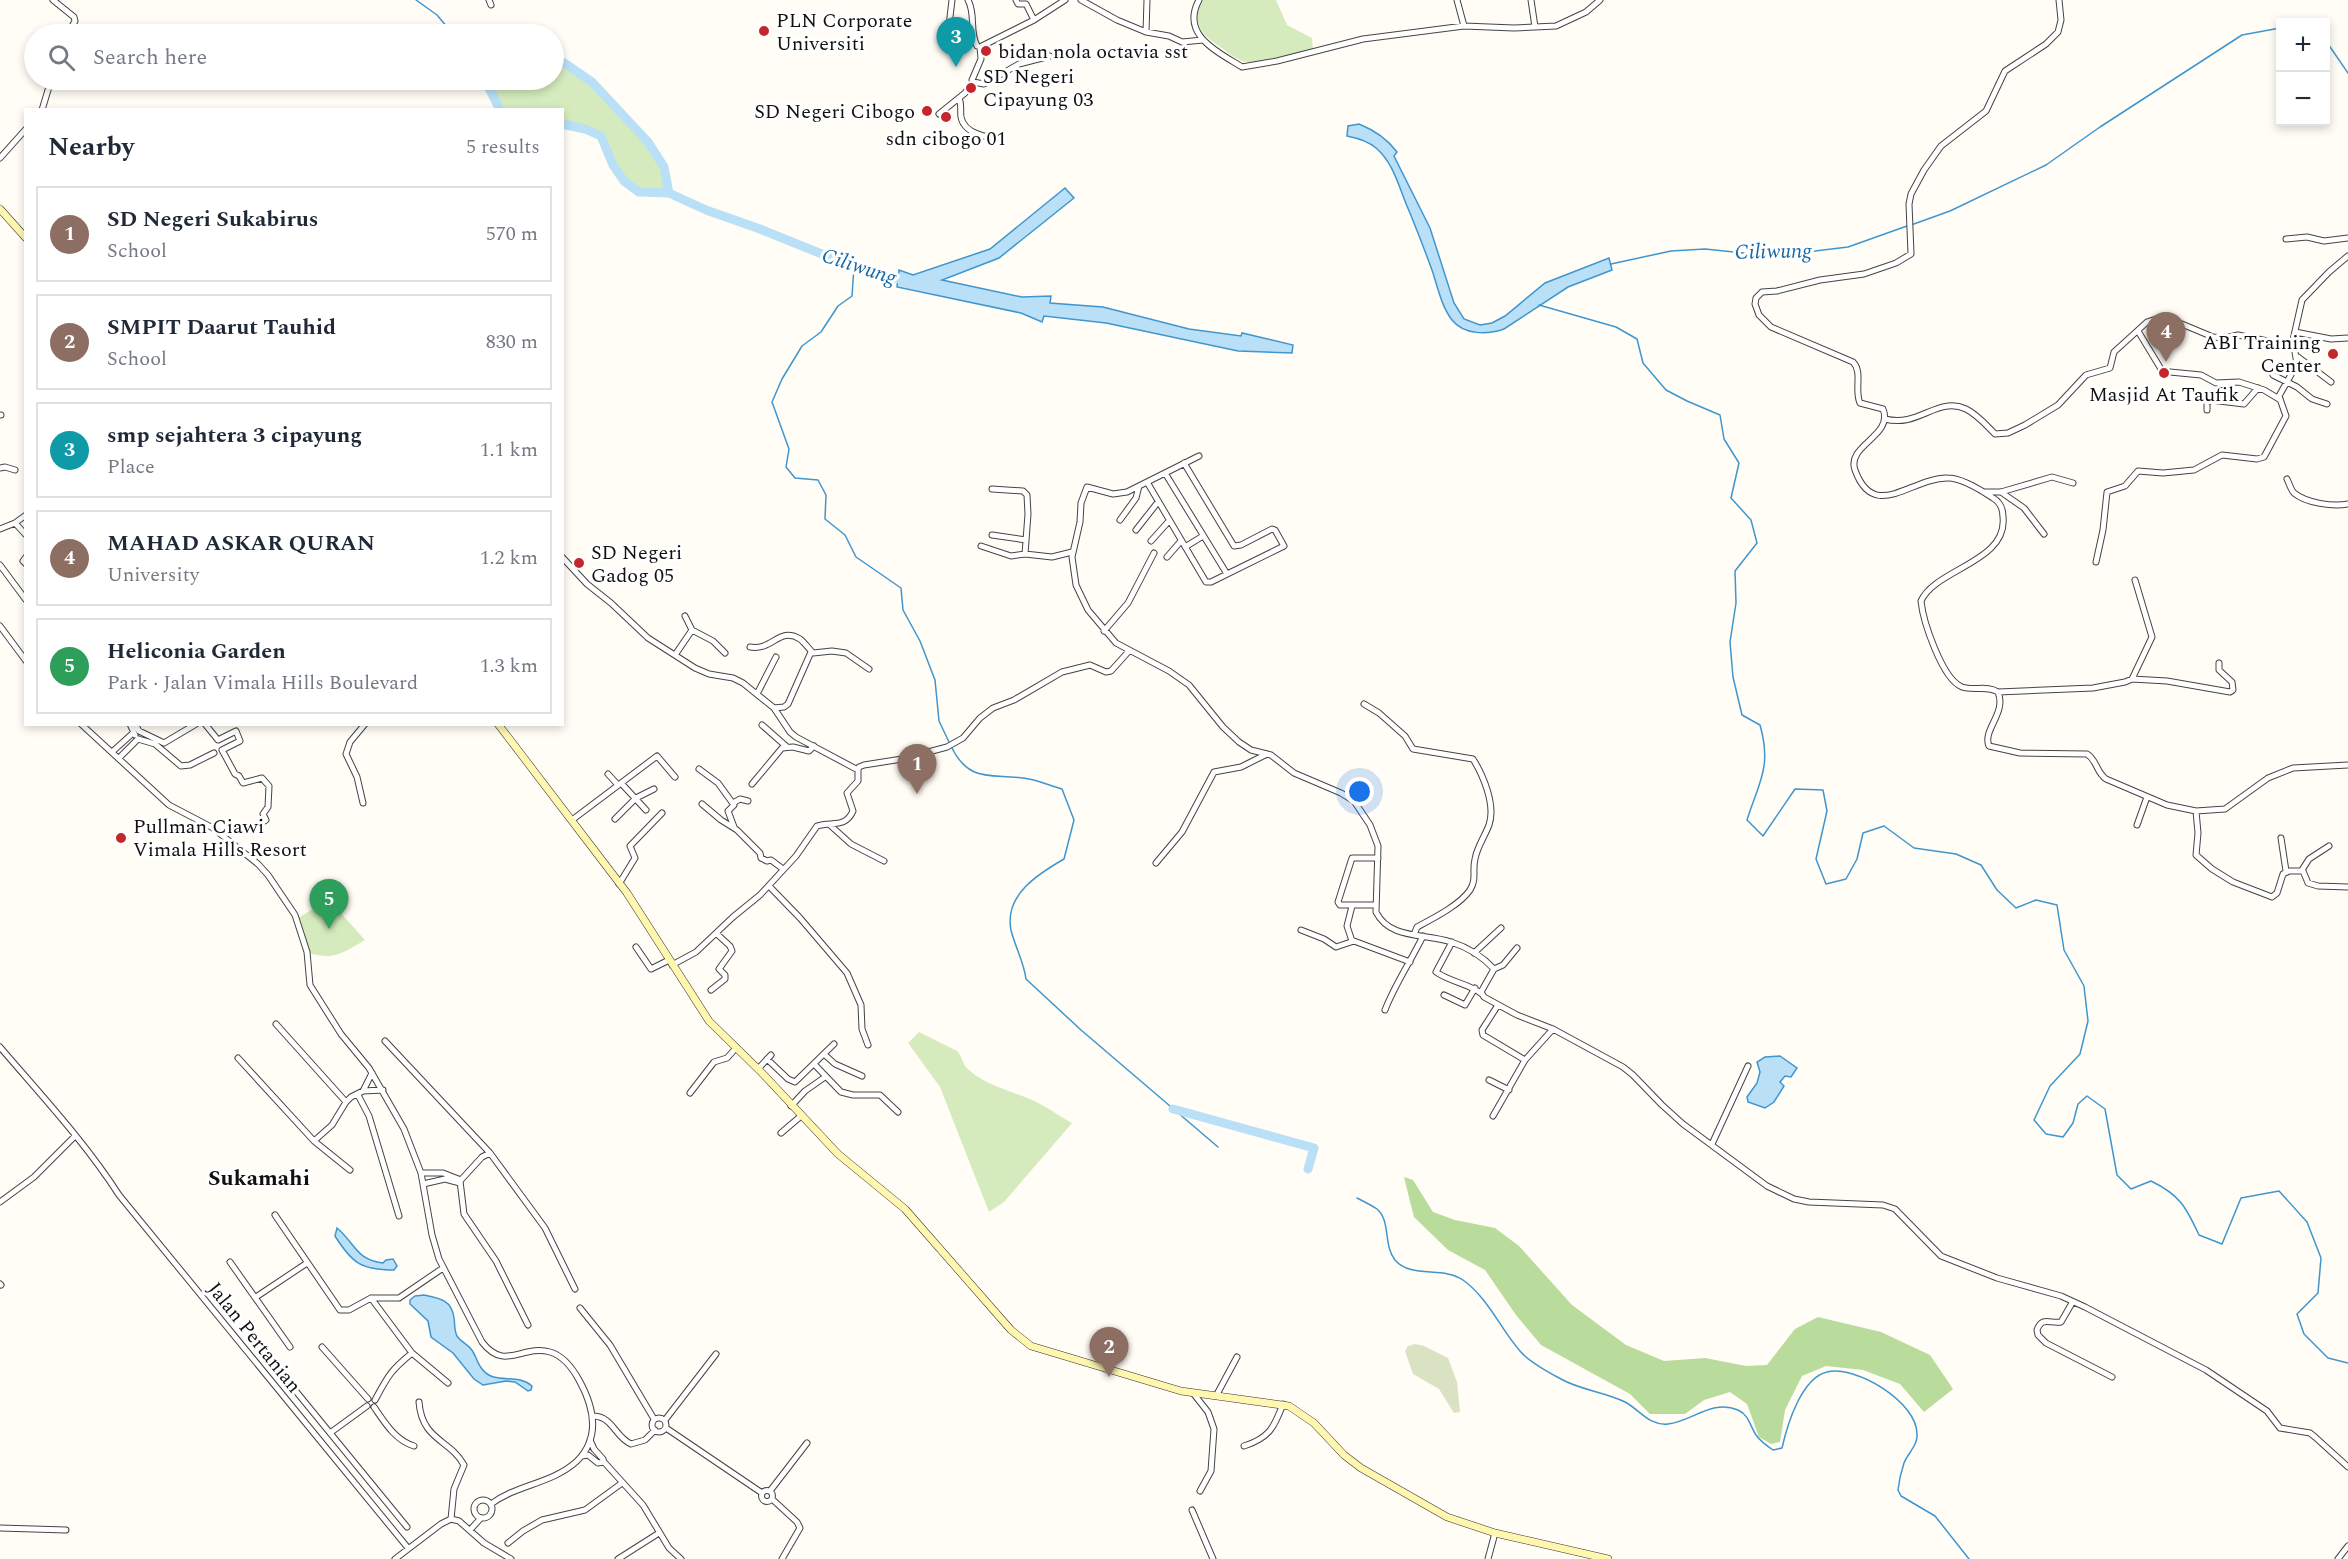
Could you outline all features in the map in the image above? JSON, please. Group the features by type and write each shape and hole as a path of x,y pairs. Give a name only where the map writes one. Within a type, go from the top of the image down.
{"street":[{"path":"53,0 74,17 73,24"},
{"path":"948,34 952,0"},
{"path":"939,114 959,98 973,82 981,59 980,47 977,46 973,37 971,8 968,0"},
{"path":"1016,0 1018,4 1026,4 1034,20"},
{"path":"980,47 1034,20 1065,0"},
{"path":"1081,0 1117,20 1146,32 1169,36 1182,42 1203,40"},
{"path":"1146,32 1147,0"},
{"path":"1199,0 1193,20 1198,33 1203,40 1242,67 1277,61 1363,39 1464,26 1556,26 1570,21 1600,0"},
{"path":"1457,0 1464,26"},
{"path":"1531,0 1535,27"},
{"path":"2059,0 2061,20 2058,32 2046,44 2007,69 1986,111 1934,155 1911,194 1909,213 1911,254 1888,266 1864,274 1820,280 1777,291 1766,291 1757,295 1755,301 1760,315 1775,330 1827,352 1846,357 1856,364 1858,400 1865,405 1883,409 1885,419 1880,430 1859,451 1854,462 1856,474 1868,493 1889,495 1930,481 1947,478 1960,481 1983,492 1995,499 2001,506 2004,523 1998,538 1990,549 1921,598 1939,657 1952,680 1969,689 1991,689 1998,692 2100,687 2132,679 2166,681 2230,692 2233,690 2232,682 2219,670 2218,663"},
{"path":"973,82 984,84 1019,64 1050,56"},
{"path":"43,108 48,90"},
{"path":"959,98 962,107 961,118 970,130 987,138 1001,138"},
{"path":"0,158 24,131"},
{"path":"0,209 24,236"},
{"path":"2286,239 2307,237 2324,241 2348,238"},
{"path":"2096,562 2109,491 2125,486 2138,471 2163,473 2194,470 2222,455 2262,458 2286,416 2279,399 2281,390 2296,367 2298,357 2294,344 2295,332 2304,297 2348,256"},
{"path":"1885,419 1906,422 1938,408 1952,406 1972,412 1995,434 2008,432 2058,405 2086,375 2111,367 2114,352 2151,320 2165,318 2213,337 2225,338 2238,335 2279,345 2294,344"},
{"path":"2138,331 2161,369"},
{"path":"2295,332 2331,339 2348,338"},
{"path":"2298,357 2331,382"},
{"path":"2170,372 2201,375 2213,382 2233,381 2258,388 2279,399"},
{"path":"2273,375 2297,387 2312,399 2327,404"},
{"path":"2206,410 2207,402 2211,400 2244,404 2258,388"},
{"path":"1199,456 1119,495 1087,487 1081,503 1080,522 1072,552 1073,572 1078,591 1088,610 1104,631 1128,651 1183,680 1196,690 1232,736 1251,750 1268,754 1294,773 1354,801 1376,838 1378,858 1375,905 1377,915 1389,928 1398,932 1452,942 1474,953 1494,969"},
{"path":"1147,482 1205,581 1211,582 1285,544 1272,529 1241,545 1234,546 1184,463"},
{"path":"0,468 15,470"},
{"path":"1165,473 1227,574"},
{"path":"1983,492 2001,492 2052,477 2073,483"},
{"path":"2287,479 2294,493 2299,496 2328,505 2348,504"},
{"path":"1120,520 1136,498 1139,486"},
{"path":"992,489 1026,493 1028,514 1025,554"},
{"path":"2001,492 2024,508 2044,534"},
{"path":"1136,530 1158,502"},
{"path":"0,529 24,517"},
{"path":"1151,541 1169,521"},
{"path":"15,523 24,533"},
{"path":"992,535 1026,540"},
{"path":"1167,557 1183,544 1203,536"},
{"path":"981,546 1007,556 1025,554 1052,557 1072,552"},
{"path":"1104,631 1128,603 1154,553"},
{"path":"564,559 587,584 660,646 687,664 709,674 740,681 774,708 790,732 858,770"},
{"path":"0,566 24,597"},
{"path":"2132,679 2152,638 2135,580"},
{"path":"685,616 692,630 713,641 725,653"},
{"path":"0,626 24,658"},
{"path":"675,655 692,630"},
{"path":"750,646 762,648 786,635 799,639 811,652 846,653 869,669"},
{"path":"636,947 651,969 696,952 769,886 796,856 817,826 831,826 846,822 852,814 847,793 858,781 859,767 902,759 946,747 958,741 982,715 997,705 1014,700 1062,672 1090,665 1109,672 1128,651"},
{"path":"774,708 788,704 811,652"},
{"path":"757,694 776,657"},
{"path":"1998,692 2001,707 1988,737 1989,746 2020,753 2087,754 2094,760 2099,773 2106,779 2167,805 2196,811 2225,809 2268,778 2293,768 2348,765"},
{"path":"1364,704 1405,736 1413,749 1473,759 1484,780 1488,797 1491,818 1475,856 1476,877 1472,886 1467,894 1437,917 1417,927 1414,934"},
{"path":"762,725 787,747 809,751 814,746"},
{"path":"83,726 169,805 213,828 258,864 268,875 295,915 307,952 309,981 326,1012 383,1090 404,1129 421,1173 432,1235 443,1268 479,1337 490,1351 505,1357 533,1351 555,1354 564,1360 576,1374 594,1416 590,1440 582,1456 557,1476 509,1492 491,1504"},
{"path":"132,728 164,743 193,726"},
{"path":"207,726 218,740 236,732 240,737 240,741 222,750 226,760 243,783 262,778 270,786 268,807 263,814 266,820 261,823"},
{"path":"363,726 350,742 346,754 357,777 363,803"},
{"path":"500,726 643,916 670,963 709,1021 850,1164 905,1209 1011,1330 1031,1346 1193,1393 1283,1404 1309,1419 1360,1468 1447,1517 1495,1533 1608,1559"},
{"path":"112,752 132,728"},
{"path":"132,728 138,739 155,744 181,766 190,765 214,753"},
{"path":"119,758 138,739"},
{"path":"752,784 780,750 787,747"},
{"path":"1156,863 1182,832 1214,772 1241,767 1268,754"},
{"path":"572,820 657,756 675,777"},
{"path":"699,769 718,783 733,803"},
{"path":"608,774 636,798 646,810"},
{"path":"615,819 636,798 654,789"},
{"path":"2137,825 2147,797"},
{"path":"734,827 728,811 734,806 733,803 740,799 748,801"},
{"path":"702,804 734,827 761,854 761,858 771,860 783,869"},
{"path":"2196,811 2198,839 2195,853 2212,869 2233,882 2255,888 2270,897 2277,893 2281,878 2286,871 2281,838"},
{"path":"619,884 635,858 630,847 662,813"},
{"path":"831,826 851,844 884,861"},
{"path":"2302,870 2309,859 2329,846"},
{"path":"1375,905 1352,906 1338,903 1351,860 1356,857 1378,858"},
{"path":"2286,871 2302,870"},
{"path":"2302,870 2310,884 2348,887"},
{"path":"769,886 847,973 861,1005 862,1029 868,1046"},
{"path":"1352,906 1347,926 1352,941"},
{"path":"1474,953 1501,928"},
{"path":"1301,930 1324,939 1337,948 1352,941 1410,962"},
{"path":"711,990 725,979 719,968 732,951 730,946 717,934"},
{"path":"1386,1011 1393,989 1401,980 1423,936"},
{"path":"1452,942 1436,972 1456,983 1475,988 1498,1005 1553,1029 1633,1075 1662,1105 1767,1186 1785,1195 1809,1202 1889,1206 1902,1214 1941,1256 1997,1278 2061,1296 2085,1307 2206,1370 2267,1411 2280,1428 2310,1433 2348,1467"},
{"path":"1482,994 1482,989 1494,969 1506,962 1517,948"},
{"path":"1444,995 1465,1005 1475,988"},
{"path":"1498,1005 1482,1030 1483,1035 1525,1060"},
{"path":"276,1024 346,1102"},
{"path":"1493,1116 1525,1060 1553,1029"},
{"path":"385,1041 490,1153 545,1228 575,1289"},
{"path":"758,1069 769,1057 794,1082 815,1065 834,1044"},
{"name":"Jalan Pertanian","path":"0,1047 104,1171 119,1195 408,1548"},
{"path":"690,1093 714,1062 727,1058 736,1048"},
{"path":"825,1055 835,1064 862,1076"},
{"path":"238,1058 314,1141 350,1170"},
{"path":"815,1065 835,1089 844,1094 882,1096 898,1112"},
{"path":"1712,1144 1748,1066"},
{"path":"372,1073 361,1093 399,1216"},
{"path":"791,1106 805,1091 825,1077"},
{"path":"1488,1080 1509,1090"},
{"path":"314,1141 337,1118 346,1102 361,1093 383,1090"},
{"path":"781,1133 801,1116"},
{"path":"0,1202 34,1177 75,1136"},
{"path":"490,1153 482,1158 461,1181 464,1214 506,1279 528,1325"},
{"path":"421,1173 443,1173 461,1181"},
{"path":"423,1184 446,1179 461,1181"},
{"path":"275,1215 340,1310 349,1310 371,1298 395,1299 443,1268"},
{"path":"230,1262 290,1347"},
{"path":"256,1297 307,1263"},
{"path":"371,1298 412,1353 448,1383"},
{"path":"2072,1303 2059,1323 2046,1320 2040,1323 2037,1330 2038,1335 2046,1342 2112,1377"},
{"path":"580,1308 609,1345 654,1419 652,1426 659,1432 666,1428"},
{"path":"322,1347 371,1403 395,1436 414,1446"},
{"path":"330,1433 371,1403 393,1369 412,1353"},
{"path":"716,1354 665,1420 666,1428 762,1493 764,1501 772,1499"},
{"path":"1216,1396 1237,1357"},
{"path":"281,1373 407,1527"},
{"path":"1193,1393 1208,1412 1214,1429 1211,1471 1200,1491"},
{"path":"419,1402 421,1416 429,1430 464,1465 454,1489 451,1519"},
{"path":"1244,1446 1266,1436 1275,1424 1283,1404"},
{"path":"594,1416 606,1419 623,1440 631,1444 645,1440 655,1430"},
{"path":"654,1419 659,1417 665,1420"},
{"path":"590,1440 604,1462 650,1515 674,1554 681,1559"},
{"path":"762,1493 770,1491 807,1443"},
{"path":"582,1456 588,1455 598,1463 604,1462"},
{"path":"508,1543 542,1520 585,1510 622,1483"},
{"path":"770,1491 773,1495 772,1499 798,1523 800,1528 782,1559"},
{"path":"474,1514 477,1501 484,1499 491,1504"},
{"path":"470,1530 481,1518 491,1514 491,1504"},
{"path":"1192,1510 1213,1559"},
{"path":"463,1523 474,1514"},
{"path":"474,1514 481,1518"},
{"path":"395,1559 444,1521 451,1519 463,1523 484,1543 511,1559"},
{"path":"0,1528 66,1530"},
{"path":"618,1559 659,1533"},
{"path":"1488,1559 1495,1533"},
{"path":"2338,1559 2348,1546"},
{"path":"668,1559 674,1554"}],"green space":[{"path":"1203,0 1276,0 1287,25 1312,38 1313,49 1264,61 1248,62 1238,59 1210,39 1201,29 1198,16"},
{"path":"564,63 592,82 648,142 664,167 669,193 642,193 631,188 619,176 601,136 585,129 564,124 564,108 499,108 490,90 564,90"},
{"path":"325,902 331,902 365,940 332,956 309,953 298,918"},
{"path":"919,1032 957,1051 967,1068 983,1080 1037,1102 1072,1123 1004,1202 989,1212 940,1087 908,1043"},
{"path":"1404,1177 1413,1180 1433,1212 1455,1220 1495,1228 1519,1246 1572,1305 1626,1345 1664,1361 1705,1358 1746,1366 1767,1365 1795,1329 1818,1317 1881,1332 1930,1355 1953,1389 1924,1412 1900,1384 1863,1370 1826,1366 1802,1376 1785,1410 1780,1442 1771,1444 1759,1437 1747,1404 1730,1392 1704,1400 1685,1414 1650,1414 1630,1394 1541,1345 1516,1315 1485,1270 1448,1250 1414,1217"},
{"path":"1415,1344 1448,1358 1457,1382 1460,1412 1454,1413 1439,1389 1413,1374 1405,1351 1408,1346"}],"water":[{"path":"1359,124 1380,136 1397,152 1394,156 1430,228 1454,303 1464,319 1480,325 1492,323 1505,316 1545,283 1609,258 1612,270 1568,287 1504,329 1483,333 1463,329 1452,320 1443,304 1422,243 1388,162 1373,146 1347,136 1348,126"},
{"path":"1065,188 1074,198 999,258 942,280 1022,297 1051,296 1050,303 1103,307 1189,329 1241,336 1242,333 1293,345 1292,353 1238,351 1106,323 1044,316 1042,322 1021,313 897,287 899,270 913,275 990,249"},
{"path":"1780,1056 1797,1068 1791,1077 1785,1076 1780,1082 1784,1086 1774,1102 1765,1108 1748,1102 1747,1097 1757,1083 1760,1072 1757,1062 1765,1057"},
{"path":"337,1228 367,1258 383,1263 393,1259 397,1266 394,1270 383,1270 358,1263 352,1259 335,1236"},
{"path":"424,1295 440,1299 451,1307 457,1336 471,1349 480,1367 487,1374 526,1382 532,1386 531,1390 528,1391 515,1382 506,1381 483,1385 474,1379 453,1353 431,1337 428,1321 410,1304 410,1300 415,1296"}],"waterway":[{"name":"Ciliwung","path":"416,0 437,15 445,24"},
{"name":"Ciliwung","path":"1911,225 1950,211 2046,165 2100,127 2242,35 2276,29"},
{"name":"Ciliwung","path":"2330,47 2348,73"},
{"name":"Ciliwung","path":"564,63 592,82 648,142 664,167 669,193"},
{"name":"Ciliwung","path":"490,90 499,108"},
{"name":"Ciliwung","path":"564,124 585,129 601,136 613,165 624,181 639,192 669,193 706,210 854,267 910,282"},
{"name":"Ciliwung","path":"1611,264 1671,251 1705,249 1753,254 1790,254 1848,247 1907,226"},
{"path":"854,267 852,296 838,306 821,332 802,346 782,379 772,402 789,449 786,467 795,478 818,480 826,495 825,519 845,535 856,557 901,588 903,610 920,641 935,680 939,721 949,742"},
{"path":"1539,305 1616,327 1637,339 1643,363 1666,390 1720,415 1724,439 1739,463 1731,498 1751,520 1757,543 1735,571 1736,603 1730,642 1733,677 1742,715 1760,725 1765,752 1760,784 1747,820 1763,836 1795,789 1823,790 1827,811 1816,859 1826,884 1846,879 1857,859 1863,833 1884,826 1914,848 1956,854 1981,865 1997,890 2016,908 2036,900 2057,905 2064,950 2084,986 2088,1021 2080,1054 2050,1086 2034,1120 2046,1134 2063,1137 2073,1123 2078,1104 2087,1096 2105,1109 2117,1175 2131,1189 2151,1181 2169,1191 2186,1209 2199,1235 2222,1244 2241,1198 2279,1191 2307,1222 2321,1258 2318,1293 2297,1314 2304,1334 2328,1358 2348,1363"},
{"path":"951,746 958,759 975,772 984,775 1029,779 1062,789 1074,820 1064,859 1025,887 1013,906 1010,918 1011,930 1026,979 1081,1030 1218,1147"},
{"path":"1173,1109 1314,1148 1308,1169"},
{"path":"1357,1198 1377,1209 1381,1214 1386,1226 1391,1254 1402,1266 1418,1271 1455,1276 1463,1280 1480,1295 1513,1342 1534,1363 1568,1383 1625,1402 1655,1423 1668,1424 1711,1409 1729,1407 1745,1415 1754,1432 1764,1444 1773,1450 1782,1448 1797,1404 1810,1383 1818,1376 1827,1372 1839,1371 1853,1374 1883,1388 1907,1410 1914,1422 1917,1434 1916,1442 1901,1473 1898,1490 1901,1496 1935,1516 1969,1559"}],"place":[{"name":"PLN Corporate Universiti","path":"764,31"},
{"name":"bidan nola octavia sst","path":"986,51"},
{"name":"smp sejahtera 3 cipayung","path":"956,67"},
{"name":"SD Negeri Cipayung 03","path":"971,88"},
{"name":"SD Negeri Cibogo","path":"927,111"},
{"name":"sdn cibogo 01","path":"946,117"},
{"name":"ABI Training Center","path":"2333,354"},
{"name":"MAHAD ASKAR QURAN","path":"2166,362"},
{"name":"Masjid At Taufik","path":"2164,373"},
{"name":"SD Negeri Gadog 05","path":"579,563"},
{"name":"SD Negeri Sukabirus","path":"917,794"},
{"name":"Pullman Ciawi Vimala Hills Resort","path":"121,838"},
{"name":"Heliconia Garden","path":"329,929"},
{"name":"SMPIT Daarut Tauhid","path":"1109,1377"}],"district":[{"name":"Sukamahi","path":"259,1177"}]}
